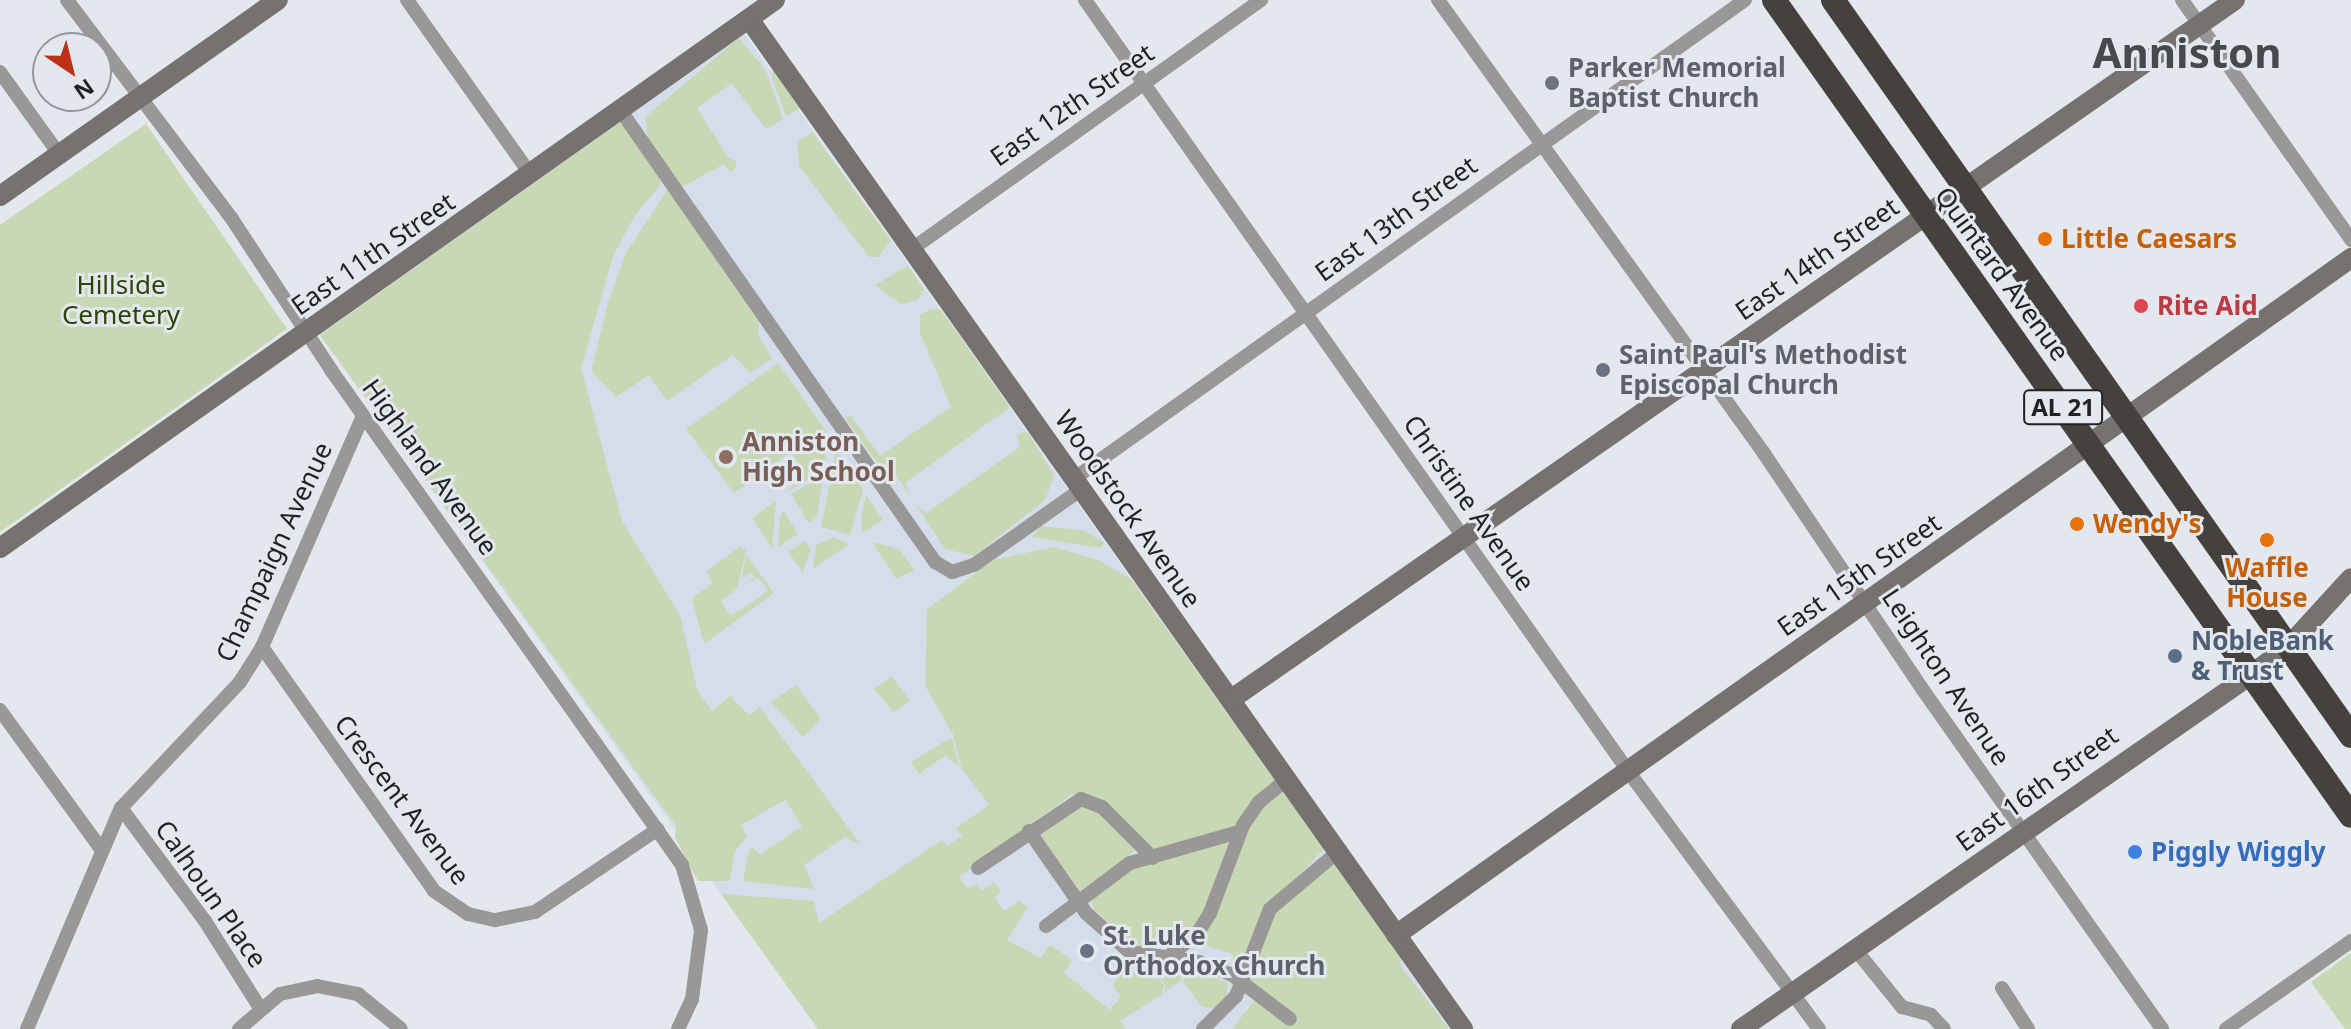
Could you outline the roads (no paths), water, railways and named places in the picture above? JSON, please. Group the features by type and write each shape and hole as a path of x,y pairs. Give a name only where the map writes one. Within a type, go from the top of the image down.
{"highway":[{"name":"Quintard Avenue","path":"1774,0 2351,816"},
{"name":"Quintard Avenue","path":"1833,0 2351,736"}],"street":[{"name":"Highland Avenue","path":"67,0 140,97 682,865 696,900 701,930 695,982 678,1029"},
{"path":"0,196 278,0"},
{"path":"407,0 531,175"},
{"name":"East 11th Street","path":"0,548 775,0"},
{"name":"Christine Avenue","path":"1085,0 1628,771 1819,1029"},
{"name":"East 12th Street","path":"912,249 1261,0"},
{"name":"Leighton Avenue","path":"1438,0 1867,601 2023,833 2162,1029"},
{"name":"East 13th Street","path":"621,111 935,562 952,572 974,565 1305,313 1745,0"},
{"path":"2182,0 2351,240"},
{"name":"East 14th Street","path":"1233,698 2235,0"},
{"name":"Woodstock Avenue","path":"749,19 1233,698 1463,1029"},
{"path":"0,72 59,154"},
{"name":"East 15th Street","path":"1396,935 2351,258"},
{"name":"Champaign Avenue","path":"27,1029 121,808 240,682 262,647 363,416"},
{"name":"East 16th Street","path":"1741,1029 2252,674 2288,647 2351,578"},
{"name":"Crescent Avenue","path":"262,647 434,891 468,914 495,920 535,912 658,829"},
{"path":"0,710 101,849"},
{"path":"1169,956 1197,934 1210,913 1239,832 1259,802 1289,778"},
{"path":"978,868 1081,799 1102,807 1153,858"},
{"name":"Calhoun Place","path":"121,808 260,1008"},
{"path":"1029,831 1077,902 1130,952 1199,962 1240,981 1290,1019"},
{"path":"1046,926 1130,863 1239,832"},
{"path":"1203,1029 1225,1011 1270,909 1340,850"},
{"path":"2226,1029 2351,941"},
{"path":"1855,949 1902,1007 1931,1015 1944,1029"},
{"path":"2002,988 2028,1029"},
{"path":"239,1029 260,1008 292,989 345,989 372,1003 401,1029"}],"place":[{"name":"Parker Memorial Baptist Church","path":"1552,83"},
{"name":"Little Caesars","path":"2045,239"},
{"name":"Rite Aid","path":"2141,306"},
{"name":"Saint Paul's Methodist Episcopal Church","path":"1603,370"},
{"name":"Anniston High School","path":"726,457"},
{"name":"Wendy's","path":"2077,524"},
{"name":"Waffle House","path":"2267,540"},
{"name":"NobleBank & Trust","path":"2175,656"},
{"name":"Piggly Wiggly","path":"2135,852"},
{"name":"St. Luke Orthodox Church","path":"1087,951"}],"district":[{"name":"Anniston","path":"2187,52"}],"park label":[{"name":"Hillside Cemetery","path":"121,300"}]}
